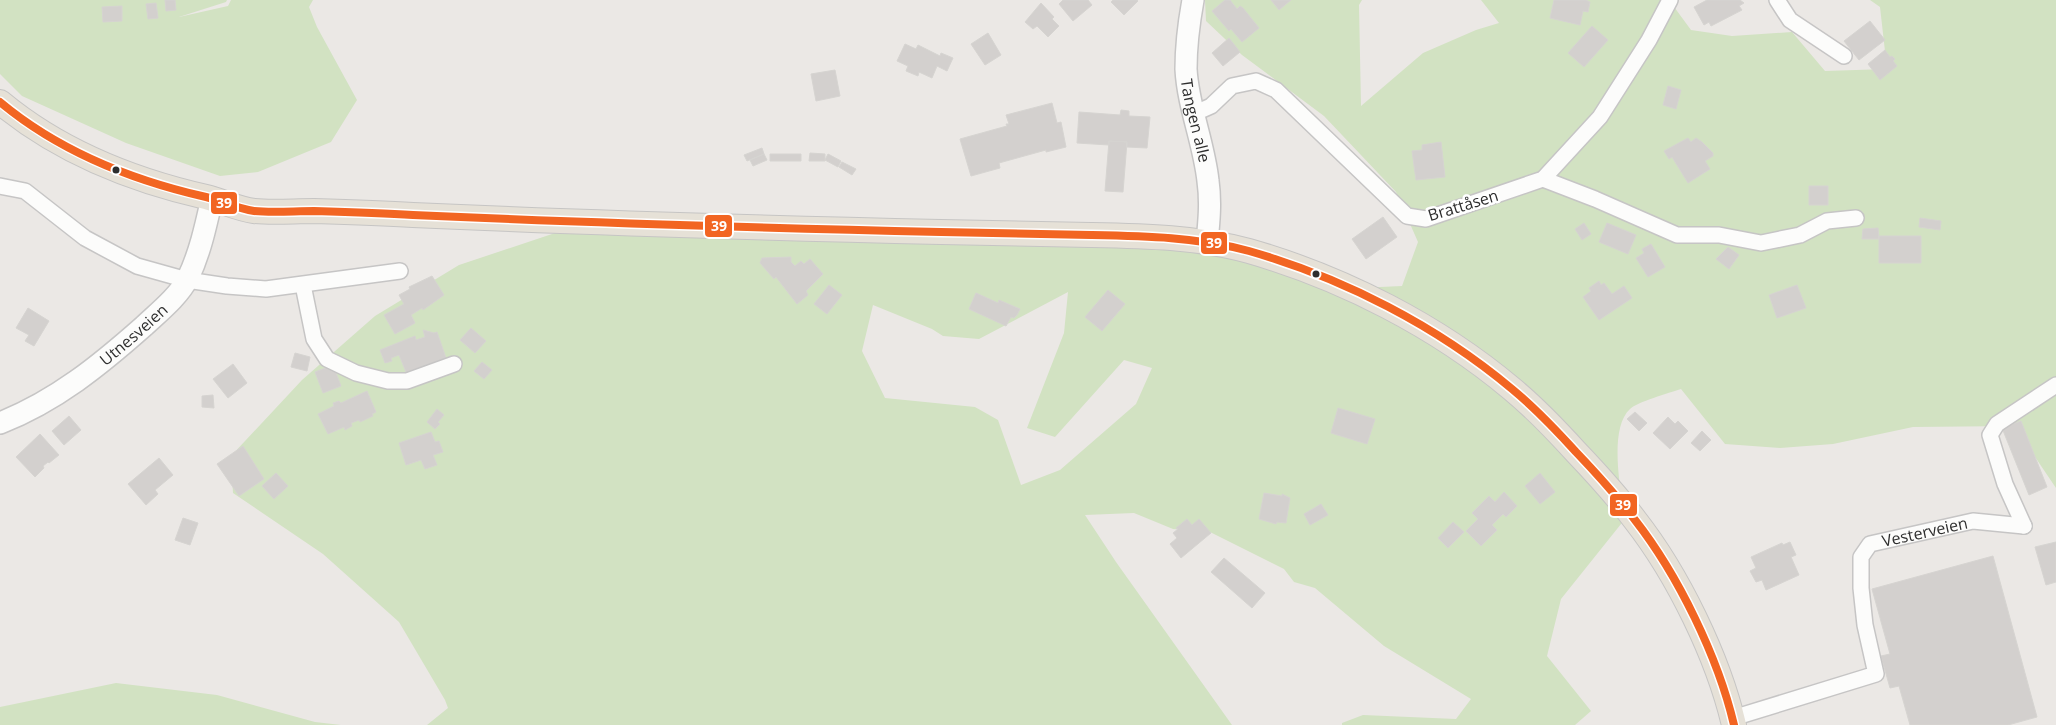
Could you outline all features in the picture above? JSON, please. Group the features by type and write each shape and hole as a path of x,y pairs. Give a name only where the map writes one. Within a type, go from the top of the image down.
{"main road":[{"name":"Tangen alle","path":"1193,0 1189,23 1186,69 1193,114 1208,181 1210,213 1206,242"},
{"name":"Vesterveien","path":"0,102 24,121 80,155 116,171 212,198 252,198 343,212 639,225 1125,236 1206,242 1280,260 1372,298 1422,326 1474,360 1515,391 1550,424 1638,523 1674,579 1709,648 1733,722"},
{"name":"Utnesveien","path":"0,422 40,405 66,389 98,365 155,316 187,280 200,246 212,198"}],"street":[{"name":"Brattåsen","path":"1193,114 1211,106 1232,86 1256,81 1276,90 1407,216 1426,219 1543,179 1600,117 1649,40 1670,0"},
{"path":"1777,0 1790,20 1844,56"},
{"path":"1543,179 1678,235 1719,235 1761,243 1800,235 1827,221 1856,218"},
{"path":"0,186 25,191 85,238 137,266 187,280 266,289 400,271"},
{"path":"303,285 314,339 327,359 356,373 388,381 406,381 454,364"},
{"name":"Vesterveien","path":"1733,722 1876,674 1865,625 1861,588 1861,557 1870,544 1973,521 2024,526 2005,484 1990,435 1997,424 2056,385"}],"green space":[{"path":"0,0 227,0 226,2 179,17 228,6 231,0 313,0 309,7 317,27 357,100 331,142 258,172 220,176 126,143 22,96 0,74"},
{"path":"1205,0 1362,0 1359,5 1361,106 1423,53 1476,30 1499,23 1481,0 1669,0 1691,30 1732,36 1792,32 1825,71 1887,69 1880,7 1870,0 2056,0 2056,488 2014,426 1913,427 1833,444 1780,448 1725,444 1681,389 1639,403 1630,409 1623,418 1619,431 1619,478 1625,519 1561,599 1547,656 1591,711 1575,725 1342,725 1342,723 1363,715 1456,719 1471,699 1384,646 1315,588 1294,582 1284,569 1210,532 1173,529 1134,513 1085,515 1116,562 1232,725 427,725 448,708 399,622 323,554 233,493 231,456 302,380 375,316 459,265 555,233 656,224 1263,253 1358,288 1402,286 1418,242 1396,192 1324,116 1242,55 1206,21","holes":["1068,292 1064,333 1027,428 1055,437 1124,360 1152,368 1136,404 1060,470 1021,485 998,420 975,407 885,398 862,351 873,305 932,329 943,336 979,339"]},
{"path":"116,683 217,695 315,722 341,725 0,725 0,707"}],"building":[{"path":"165,0 175,0 176,10 166,11"},
{"path":"1063,0 1088,0 1092,5 1073,21 1059,4"},
{"path":"1113,0 1138,1 1124,15 1111,2"},
{"path":"1225,0 1230,0 1237,9 1240,6 1243,8 1259,28 1242,42 1231,29 1229,31 1212,11"},
{"path":"1271,0 1291,0 1279,10"},
{"path":"1554,0 1586,0 1590,2 1588,12 1583,11 1580,25 1550,18"},
{"path":"1707,0 1740,0 1744,3 1739,6 1742,10 1711,26 1709,22 1704,25 1694,7"},
{"path":"156,3 158,18 148,19 146,4"},
{"path":"1041,3 1054,17 1052,19 1059,26 1048,37 1037,26 1033,29 1025,22"},
{"path":"122,6 122,21 103,22 102,7"},
{"path":"1870,21 1885,40 1859,60 1844,41"},
{"path":"1592,26 1608,40 1584,67 1568,53"},
{"path":"988,33 1001,55 985,65 971,44"},
{"path":"1229,38 1240,52 1223,66 1212,53"},
{"path":"905,44 916,49 918,45 940,56 941,53 953,58 947,71 937,66 932,78 919,72 918,76 906,71 908,66 897,61"},
{"path":"1885,50 1890,57 1892,56 1895,59 1893,61 1897,66 1880,80 1868,64"},
{"path":"835,70 840,96 816,101 811,74"},
{"path":"1668,86 1681,90 1676,109 1663,105"},
{"path":"1052,103 1057,123 1061,122 1066,147 1046,152 1046,150 999,163 1000,168 971,176 960,139 1007,126 1006,124 1009,124 1006,115"},
{"path":"1121,110 1129,111 1129,116 1150,117 1147,148 1127,147 1127,142 1109,141 1109,145 1077,143 1079,112 1120,115"},
{"path":"1688,138 1691,142 1696,138 1702,142 1713,153 1713,156 1705,161 1710,169 1688,183 1672,157 1669,159 1664,151"},
{"path":"1109,141 1127,142 1123,192 1105,191"},
{"path":"1441,142 1445,177 1416,180 1412,151 1422,150 1422,145"},
{"path":"762,148 764,154 747,161 744,155"},
{"path":"810,153 825,154 825,161 809,161"},
{"path":"764,154 767,160 753,166 750,160"},
{"path":"770,154 801,154 801,161 770,161"},
{"path":"828,154 841,161 838,167 825,160"},
{"path":"842,162 856,169 852,175 839,167"},
{"path":"1809,186 1828,186 1828,205 1809,205"},
{"path":"1383,217 1397,237 1366,259 1352,239"},
{"path":"1920,218 1941,221 1940,230 1919,227"},
{"path":"1584,223 1591,234 1582,240 1575,229"},
{"path":"1607,223 1636,235 1628,254 1599,242"},
{"path":"1878,228 1879,239 1862,239 1863,229"},
{"path":"1879,236 1921,236 1921,263 1879,263"},
{"path":"1651,244 1665,267 1648,277 1636,258 1644,253 1642,249"},
{"path":"1728,247 1739,255 1729,269 1716,259"},
{"path":"791,257 791,262 795,266 801,261 804,264 810,259 823,274 806,291 808,295 797,304 776,277 774,279 760,263 762,258"},
{"path":"432,276 444,295 423,310 422,308 411,315 415,323 395,334 384,315 404,304 399,295 410,289 409,287"},
{"path":"1599,281 1601,285 1604,283 1612,294 1624,286 1632,298 1599,320 1583,297 1591,291 1589,288"},
{"path":"829,285 842,295 827,314 814,304"},
{"path":"1797,285 1806,308 1777,318 1769,295"},
{"path":"1108,290 1125,304 1102,331 1085,317"},
{"path":"976,293 998,303 999,300 1020,309 1014,318 1011,317 1006,326 969,309"},
{"path":"28,308 49,321 34,346 25,341 29,335 16,328"},
{"path":"471,328 486,341 475,353 460,340"},
{"path":"423,330 437,332 446,358 406,372 399,355 391,358 392,361 385,363 380,350 415,336 416,340 425,337"},
{"path":"295,353 310,357 307,371 291,367"},
{"path":"482,362 492,370 484,379 474,371"},
{"path":"233,364 247,383 228,398 213,379"},
{"path":"333,365 341,386 323,393 315,372"},
{"path":"367,391 376,412 372,414 373,416 360,422 359,420 351,423 352,426 345,430 344,427 328,434 318,414 334,406 333,403 339,401 341,403"},
{"path":"213,395 214,408 202,407 202,396"},
{"path":"1338,408 1375,419 1367,444 1331,433"},
{"path":"437,409 444,415 438,422 440,424 435,429 427,422"},
{"path":"1635,412 1647,423 1639,431 1627,419"},
{"path":"69,416 81,430 64,445 52,431"},
{"path":"1668,417 1675,424 1678,421 1688,431 1670,449 1653,433"},
{"path":"2021,421 2047,487 2029,495 2002,428"},
{"path":"1702,431 1711,440 1700,451 1691,443"},
{"path":"431,432 435,442 439,441 443,452 433,455 437,465 425,469 421,460 406,465 399,443"},
{"path":"40,434 59,455 43,466 44,468 35,477 16,457"},
{"path":"243,446 264,479 239,496 217,464"},
{"path":"159,458 173,475 155,490 158,494 146,505 128,484"},
{"path":"276,473 288,486 274,499 262,486"},
{"path":"1540,473 1555,492 1540,504 1525,486"},
{"path":"1504,492 1517,506 1506,517 1503,514 1492,525 1497,530 1481,546 1466,531 1478,519 1472,513 1489,496 1495,502"},
{"path":"1264,493 1282,496 1282,494 1290,498 1286,523 1277,522 1276,524 1259,519"},
{"path":"1321,504 1328,515 1310,525 1304,514"},
{"path":"183,518 198,523 190,545 175,540"},
{"path":"1187,519 1192,525 1199,519 1211,533 1181,558 1170,544 1177,538 1173,533 1178,529 1176,528"},
{"path":"1453,522 1464,532 1448,548 1438,538"},
{"path":"1790,542 1796,555 1791,557 1799,575 1766,590 1762,580 1756,582 1750,571 1756,568 1751,557 1782,543 1783,545"},
{"path":"2056,542 2056,582 2046,585 2035,547"},
{"path":"1993,556 2037,717 2008,725 1910,725 1899,686 1890,688 1881,656 1890,654 1872,589"},
{"path":"1224,558 1265,593 1252,608 1211,572"}],"transit line":[{"name":"39","path":"0,102 47,136 97,162 151,182 254,211 314,211 743,227 1111,235 1211,243 1230,246 1284,262 1354,290 1388,306 1421,325 1483,366 1521,396 1553,427 1621,502 1651,542 1666,566 1681,591 1707,645 1718,672 1734,725"}]}
